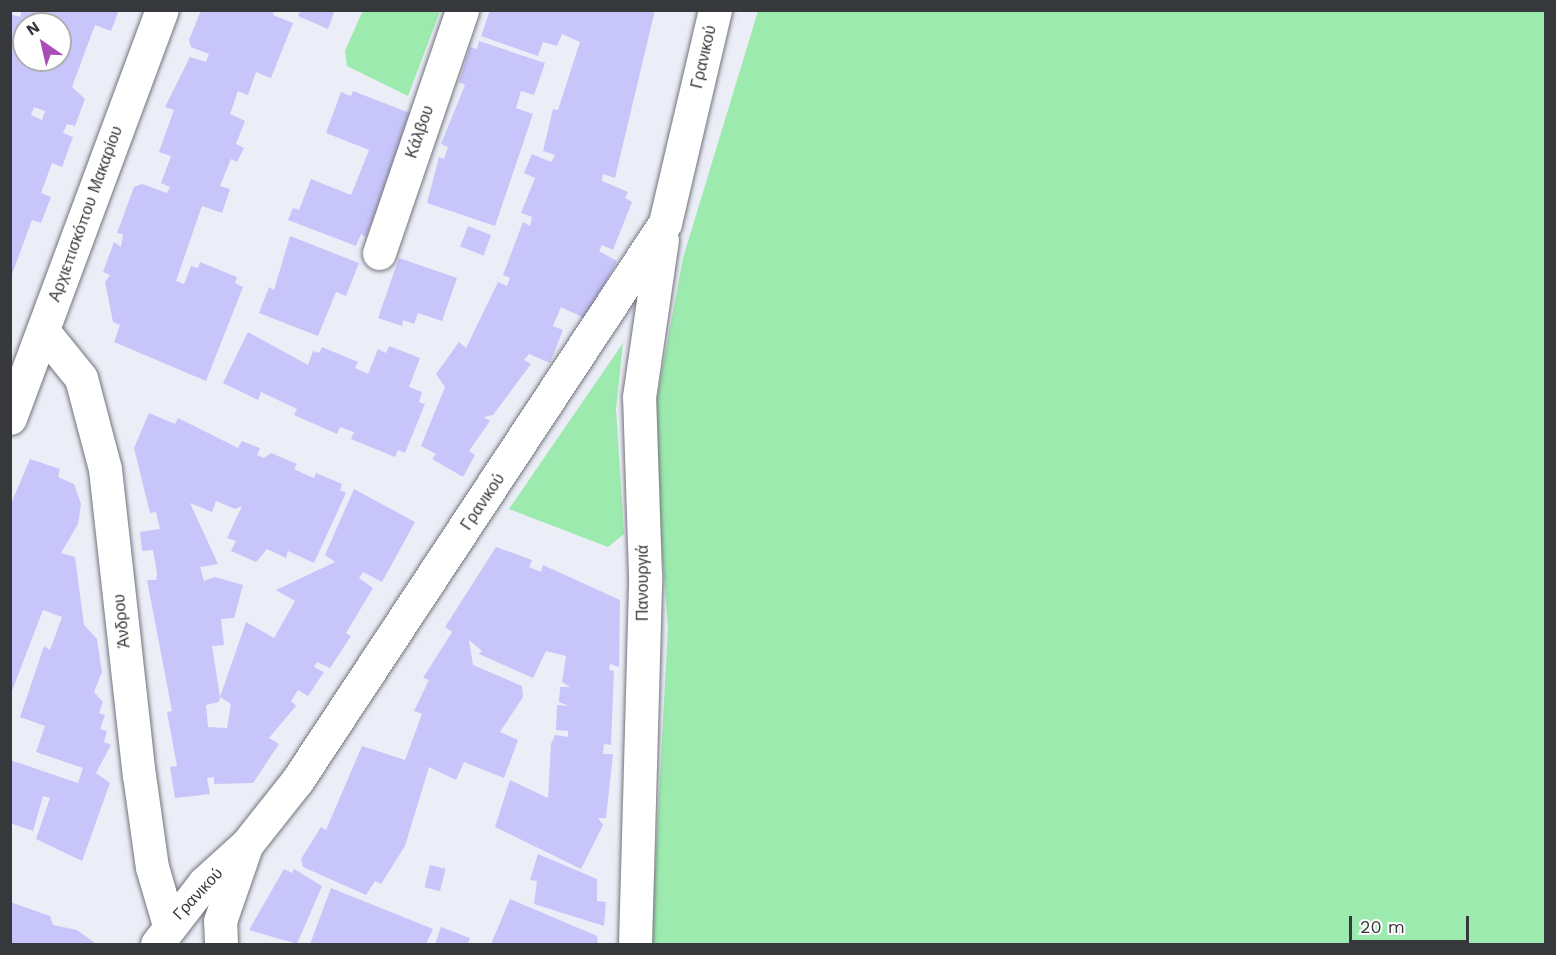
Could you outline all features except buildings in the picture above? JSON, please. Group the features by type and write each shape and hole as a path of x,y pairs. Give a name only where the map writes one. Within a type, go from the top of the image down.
{"street":[{"name":"Αρχιεπισκόπου Μακαρίου","path":"10,418 162,10"},
{"name":"Κάλβου","path":"379,253 462,10"},
{"name":"Γρανικού","path":"163,935 204,883 247,844 297,781 665,223 716,10"},
{"name":"Πανουργιά","path":"635,945 645,575 639,397 665,223"},
{"name":"Άνδρου","path":"43,331 81,378 105,469 141,786 163,935"},
{"path":"222,945 220,921 247,844"}],"green space":[{"path":"363,10 440,11 408,96 347,66 345,51"},
{"path":"758,11 1545,11 1545,944 651,944 668,628 652,424 683,258"},
{"path":"623,343 616,409 624,534 608,547 509,509"}]}
